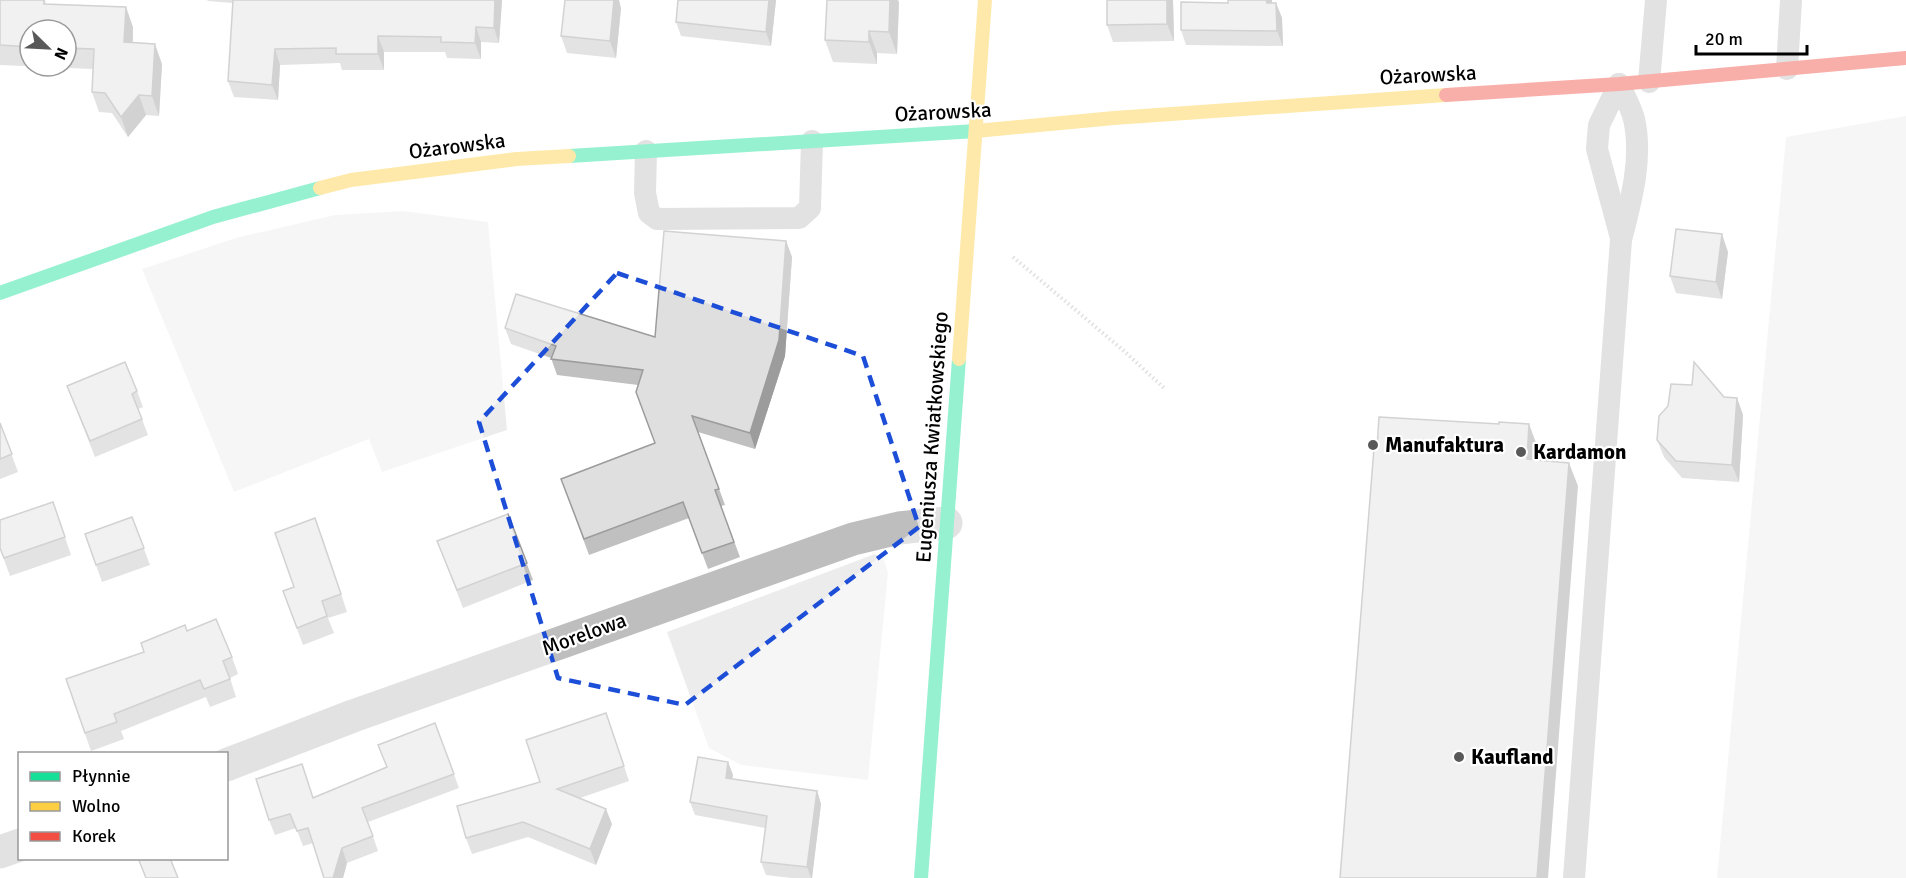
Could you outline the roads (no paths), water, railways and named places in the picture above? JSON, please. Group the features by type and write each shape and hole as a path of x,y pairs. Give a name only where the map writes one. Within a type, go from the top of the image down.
{"main road":[{"name":"Eugeniusza Kwiatkowskiego","path":"921,878 985,0"},
{"name":"Ożarowska","path":"0,293 213,217 351,180 517,159 976,131 1340,101 1649,82 1906,58"}],"street":[{"name":"Morelowa","path":"228,764 364,712 853,539 899,528 946,523"},
{"path":"0,852 18,846"}],"lane":[{"path":"1649,82 1656,0"},
{"path":"1787,69 1791,0"},
{"path":"1618,84 1599,125 1597,149 1621,240"},
{"path":"1574,878 1621,240 1632,198 1637,147 1634,117 1618,84"},
{"path":"646,151 645,193 649,213 657,219 799,218 810,208 812,141"}],"place":[{"name":"Manufaktura","path":"1373,445"},
{"name":"Kardamon","path":"1521,452"},
{"name":"Kaufland","path":"1459,757"}]}
